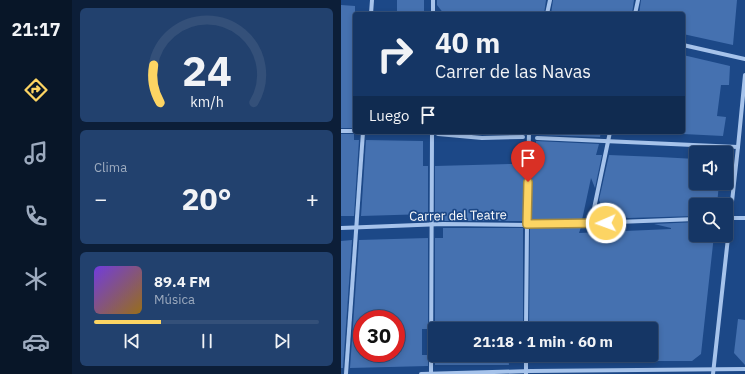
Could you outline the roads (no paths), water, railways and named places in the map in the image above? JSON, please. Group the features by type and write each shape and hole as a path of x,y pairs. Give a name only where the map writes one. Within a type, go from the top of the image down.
{"street":[{"path":"371,12 372,0"},
{"path":"433,0 433,12"},
{"path":"547,12 550,0"},
{"path":"635,12 638,0"},
{"path":"685,45 745,59"},
{"path":"731,198 738,147 745,75"},
{"path":"341,131 353,131"},
{"path":"346,374 363,134"},
{"path":"431,374 432,134"},
{"path":"438,134 482,138 523,138"},
{"path":"526,322 529,134"},
{"path":"591,223 610,134"},
{"path":"537,138 738,147"},
{"path":"733,218 745,218"},
{"name":"Carrer del Teatre","path":"341,228 591,223 689,219"},
{"path":"713,374 726,242"},
{"path":"526,362 526,373"},
{"path":"421,374 745,369"}]}
